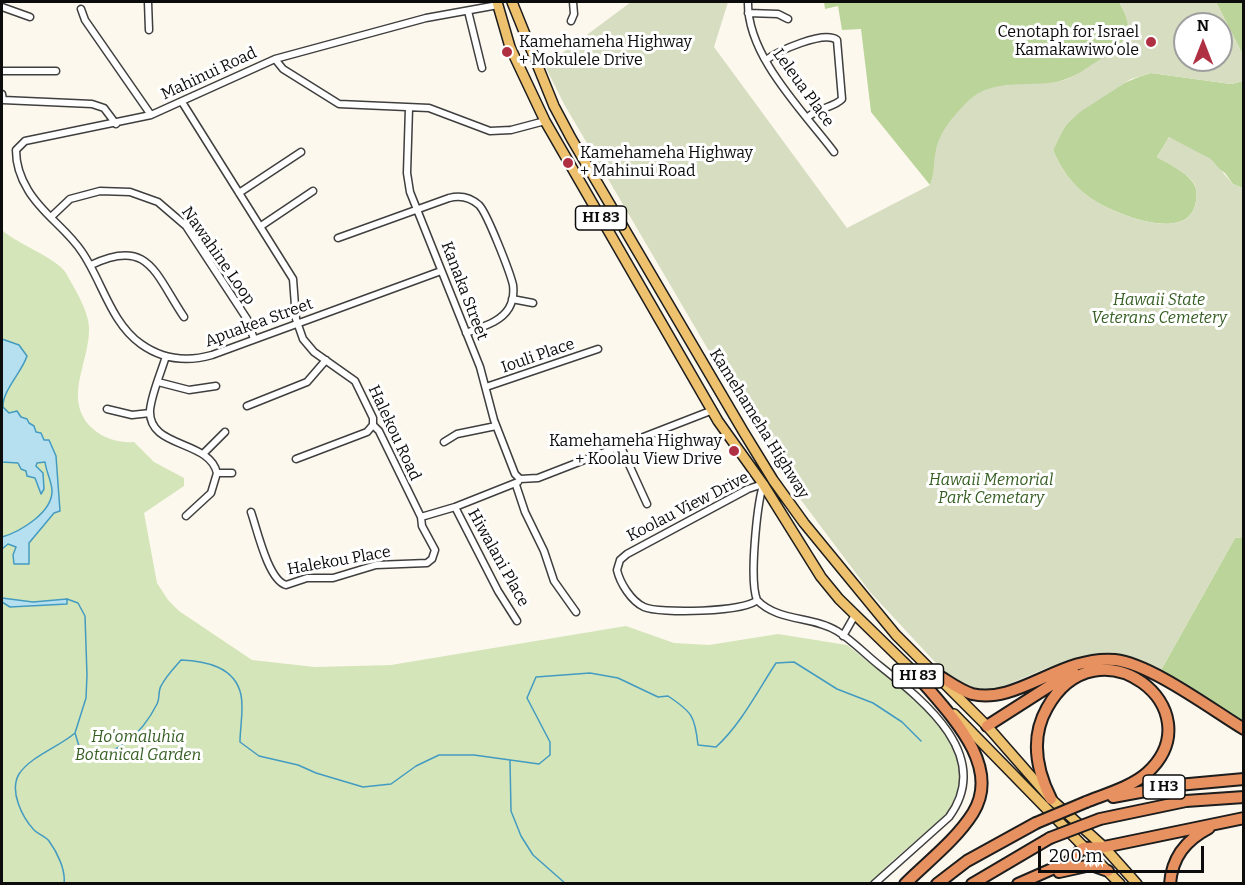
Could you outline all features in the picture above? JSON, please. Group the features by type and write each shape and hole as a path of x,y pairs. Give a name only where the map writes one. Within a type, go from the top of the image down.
{"highway":[{"path":"936,674 964,691 990,696 1013,691 1065,666 1112,660 1133,664 1244,729"},
{"path":"987,726 1080,668 1082,664"},
{"path":"1051,799 1040,773 1036,751 1039,729 1047,707 1061,689 1079,675 1100,669 1120,671 1139,679 1154,693 1166,715 1168,736 1161,755 1145,774 1086,802"},
{"path":"905,884 973,814 982,787 978,761 967,740 915,674"},
{"name":"I H3","path":"937,884 967,861 1036,823 1086,802 1157,788 1244,779"},
{"name":"I H3","path":"972,884 1050,838 1100,819 1186,801 1244,797"},
{"path":"1020,884 1068,862 1083,848 1104,848 1244,819"},
{"path":"1170,884 1174,863 1184,846 1193,837 1215,824"},
{"path":"1020,884 1087,866 1108,871"}],"main road":[{"name":"Kamehameha Highway","path":"512,2 541,76 561,118 670,308 773,480 869,605 987,726 1051,799 1104,848 1137,884"},
{"name":"HI 83","path":"497,3 510,47 545,122 713,410 748,466 763,484"},
{"path":"545,122 561,118"},
{"path":"657,315 670,308"},
{"path":"713,410 727,403"},
{"path":"763,484 773,480"},
{"name":"Kamehameha Highway","path":"763,484 815,568 839,599 1120,884"},
{"path":"855,615 869,605"},
{"path":"979,739 987,726"}],"street":[{"path":"148,2 149,30"},
{"path":"571,21 574,14 573,2"},
{"name":"Leleua Place","path":"748,2 748,13 755,41 766,60 834,153"},
{"path":"275,59 426,18 468,11 497,3"},
{"path":"2,7 30,17"},
{"name":"Mahinui Road","path":"81,9 84,20 151,115"},
{"path":"468,11 482,68"},
{"path":"748,13 778,14 788,19"},
{"path":"766,60 786,49 825,37 837,40 842,99 808,117"},
{"name":"Mahinui Road","path":"18,146 25,141 151,115 275,59 283,69 334,102 351,106 434,109 490,130 511,130 545,122"},
{"path":"2,71 56,71"},
{"path":"2,97 92,104 104,108 116,124"},
{"name":"Halekou Road","path":"182,102 293,279 297,324 306,344 357,385 373,418 373,425 379,431 416,512 421,517"},
{"name":"Kanaka Street","path":"409,108 408,179 417,210 486,387 496,426 518,482 525,512 544,551 554,581 576,612"},
{"name":"Apuakea Street","path":"18,146 16,153 21,177 32,197 76,243 127,331 143,346 166,356 188,359 204,357 441,271"},
{"path":"239,193 301,152"},
{"name":"Nawahine Loop","path":"51,217 70,199 100,191 130,192 158,202 186,226 247,319 254,339"},
{"path":"261,226 313,191"},
{"path":"338,238 458,197 478,205 484,211 511,280 512,299 508,309 498,319 466,333"},
{"path":"91,266 119,254 139,258 150,267 184,317"},
{"path":"512,299 533,303"},
{"name":"Iouli Place","path":"486,387 598,349"},
{"path":"166,356 150,413 153,424 160,433 204,453 213,462 217,473 211,493 186,516"},
{"path":"247,406 307,382 326,360"},
{"path":"158,382 189,390 216,386"},
{"path":"107,409 132,415 150,413"},
{"path":"421,517 455,507 518,482 538,478 713,410"},
{"path":"297,459 367,432 373,425"},
{"path":"444,442 461,433 496,426"},
{"path":"204,453 225,432"},
{"path":"621,447 647,504"},
{"path":"217,473 232,473"},
{"path":"763,484 757,504 754,581 757,600 774,612 829,627 904,683 927,706 955,744 965,777 963,792 949,817 874,884"},
{"name":"Koolau View Drive","path":"757,600 753,604 735,609 648,608 633,599 617,570 624,555 719,504 763,484"},
{"name":"Hiwalani Place","path":"455,507 498,591 517,621"},
{"name":"Halekou Place","path":"252,512 272,572 278,582 286,585 307,578 333,579 376,565 427,563 434,556 435,548 422,526 421,517"},
{"path":"843,636 855,615"}],"green space":[{"name":"Hawaii Memorial Park Cemetary","path":"631,2 728,2 714,47 847,228 930,185 936,150 941,136 958,111 978,93 1002,86 1064,80 1113,50 1125,37 1128,22 1119,2 1216,2 1221,12 1173,12 1173,72 1233,72 1233,35 1243,55 1243,81 1231,84 1151,73 1131,79 1080,112 1065,126 1053,150 1068,176 1089,197 1114,211 1148,222 1165,224 1180,222 1191,214 1196,201 1196,188 1191,179 1157,157 1169,137 1211,159 1233,184 1243,188 1243,537 1235,538 1160,672 1134,661 1086,658 1049,667 993,691 968,689 947,675 870,592 780,472 564,104 545,66"},
{"path":"824,2 1119,2 1126,16 1128,32 1125,39 1111,53 1073,76 1045,84 1006,85 936,150 936,169 930,185 871,112 861,29 842,30 838,6 825,9"},
{"path":"1216,2 1243,2 1243,55 1233,35 1233,12 1221,12"},
{"path":"1151,73 1231,84 1243,81 1243,188 1233,184 1225,173 1169,137 1157,157 1188,177 1195,185 1197,194 1191,214 1180,222 1165,224 1148,222 1100,204 1077,187 1053,150 1066,125 1083,108 1117,87"},
{"name":"Ho'omaluhia Botanical Garden","path":"2,230 61,267 84,307 89,328 78,393 83,417 102,435 117,441 134,442 154,462 184,478 184,486 144,513 157,583 168,600 179,611 252,660 315,667 391,665 626,626 674,643 709,645 778,634 847,645 918,701 947,736 961,764 961,789 951,810 890,863 871,883 2,883"},
{"path":"1243,537 1243,724 1160,672 1235,538"}],"water":[{"path":"2,339 19,345 27,356 9,388 3,407 9,413 17,411 21,417 27,419 36,432 41,433 44,440 49,440 56,456 60,511 54,513 29,543 29,564 14,564 13,555 16,547 8,544 2,549 2,537 26,526 41,514 51,498 52,490 45,462 37,463 36,466 43,473 44,489 41,494 35,478 27,476 26,471 21,469 18,463 2,462"},
{"path":"2,598 33,602 67,599 67,604 10,607 2,602"}],"waterway":[{"path":"67,599 78,603 85,616 86,698 75,733 82,756 106,753 127,742 136,734 157,704 163,682 181,660 209,664 232,677 238,685 242,700 240,742 259,756 298,765 316,773 363,787 391,784 416,766 439,755 474,755 539,764 550,755 550,742 527,698 536,677 590,673 618,678 658,697 668,696 691,716 698,745 716,747 741,718 776,663 794,662 837,689 873,703 902,722 921,741"},
{"path":"64,884 64,873 58,856 49,841 34,830 25,818 18,804 15,788 19,774 24,768 75,733"},
{"path":"510,761 511,811 521,836 533,855 566,884"}],"place":[{"name":"Cenotaph for Israel Kamakawiwoʻole","path":"1151,42"},
{"name":"Kamehameha Highway + Mokulele Drive","path":"507,52"},
{"name":"Kamehameha Highway + Mahinui Road","path":"568,163"},
{"name":"Kamehameha Highway + Koolau View Drive","path":"734,451"}],"park label":[{"name":"Hawaii State Veterans Cemetery","path":"1159,310"}]}
